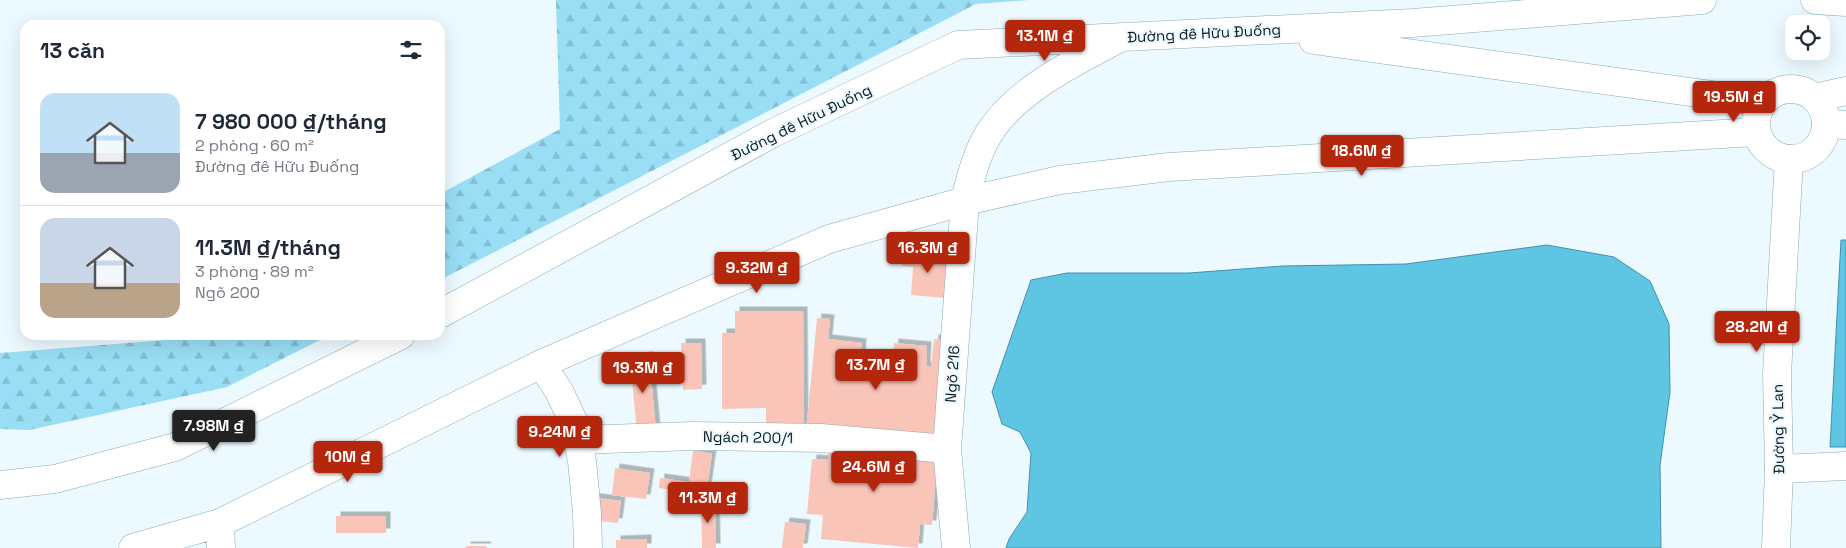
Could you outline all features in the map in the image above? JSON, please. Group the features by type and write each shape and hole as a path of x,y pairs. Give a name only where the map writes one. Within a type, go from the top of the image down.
{"main road":[{"name":"Đường đê Hữu Đuống","path":"445,311 773,134 958,45 1413,22 1702,0"},
{"path":"1815,0 1846,2"},
{"path":"1247,31 1763,102"},
{"name":"Ngõ 216","path":"956,548 947,449 965,200 972,170 988,135 1007,110 1065,68 1120,38"},
{"path":"1784,89 1801,90 1815,98 1836,124 1824,136 1819,146 1801,158 1789,159 1770,153 1763,146 1756,132 1756,117 1759,107 1763,102 1774,92 1784,89"},
{"path":"1815,98 1846,91"},
{"path":"133,548 220,536 541,364 829,239 965,200 1060,180 1169,167 1756,132"},
{"name":"Đường Ỷ Lan","path":"1776,548 1779,469 1777,374 1789,159"},
{"path":"0,485 55,480 175,447 391,340"},
{"path":"541,364 560,391 575,425 582,461 588,548"},
{"name":"Ngách 200/1","path":"578,440 693,436 821,438 947,449"},
{"path":"1779,469 1846,466"}],"green space":[{"path":"556,0 1029,0 976,4 445,277 445,191 560,129"},
{"path":"166,340 320,340 227,387 29,430 0,429 0,353"}],"shaded area":[{"path":"1841,240 1846,240 1846,447 1830,447"},
{"path":"1547,245 1614,257 1650,281 1669,324 1670,392 1660,465 1661,548 1006,548 1009,539 1027,512 1031,453 1020,432 1002,424 992,392 1031,280 1067,273 1189,273 1283,266 1406,264"}],"building":[{"path":"904,252 949,256 946,298 911,295 913,267 902,266"},
{"path":"735,311 803,311 804,430 766,430 766,408 722,409 722,333 735,333"},
{"path":"817,318 830,319 828,339 862,343 861,360 892,363 894,343 927,346 926,366 931,367 934,339 949,340 938,445 806,432"},
{"path":"681,343 701,343 702,389 683,390"},
{"path":"649,356 656,431 637,433 630,358"},
{"path":"830,440 938,450 932,525 920,524 918,548 821,539 823,515 807,514 812,459 828,460"},
{"path":"693,450 712,454 706,495 659,488 660,478 689,482"},
{"path":"615,468 650,473 646,499 612,495"},
{"path":"590,497 621,501 618,523 588,520"},
{"path":"701,499 715,499 716,548 702,548"},
{"path":"336,516 386,516 386,533 336,533"},
{"path":"785,522 806,524 803,548 782,548"},
{"path":"647,539 647,548 616,548 616,540"},
{"path":"466,546 486,546 487,548 466,548"}]}
